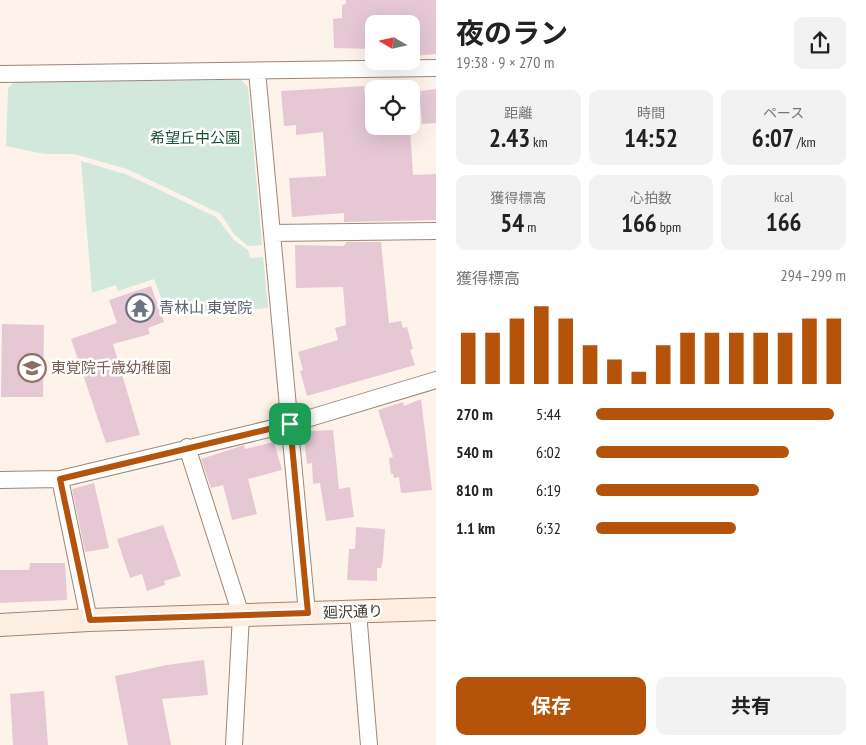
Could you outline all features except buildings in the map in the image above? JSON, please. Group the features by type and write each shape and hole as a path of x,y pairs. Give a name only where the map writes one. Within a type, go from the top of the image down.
{"street":[{"path":"0,74 436,68"},
{"path":"257,71 308,613"},
{"path":"272,233 436,231"},
{"path":"0,480 60,479 187,447 290,424 436,380"},
{"path":"187,447 241,615 234,745"},
{"path":"60,479 90,620"},
{"name":"廻沢通り","path":"0,625 90,620 436,609"},
{"path":"358,612 369,745"}],"green space":[{"name":"希望丘中公園","path":"241,80 248,87 262,245 248,246 234,234 221,214 127,169 74,154 44,154 6,146 8,88 14,82"},
{"path":"81,161 128,175 216,217 234,240 248,250 250,258 263,257 268,308 188,315 189,305 162,300 154,279 118,291 116,285 92,293"}],"place":[{"name":"青林山 東覚院","path":"140,308"},
{"name":"東覚院千歳幼稚園","path":"32,368"}],"route":[{"path":"290,424 308,613 90,620 60,479 187,447 290,424"}]}
